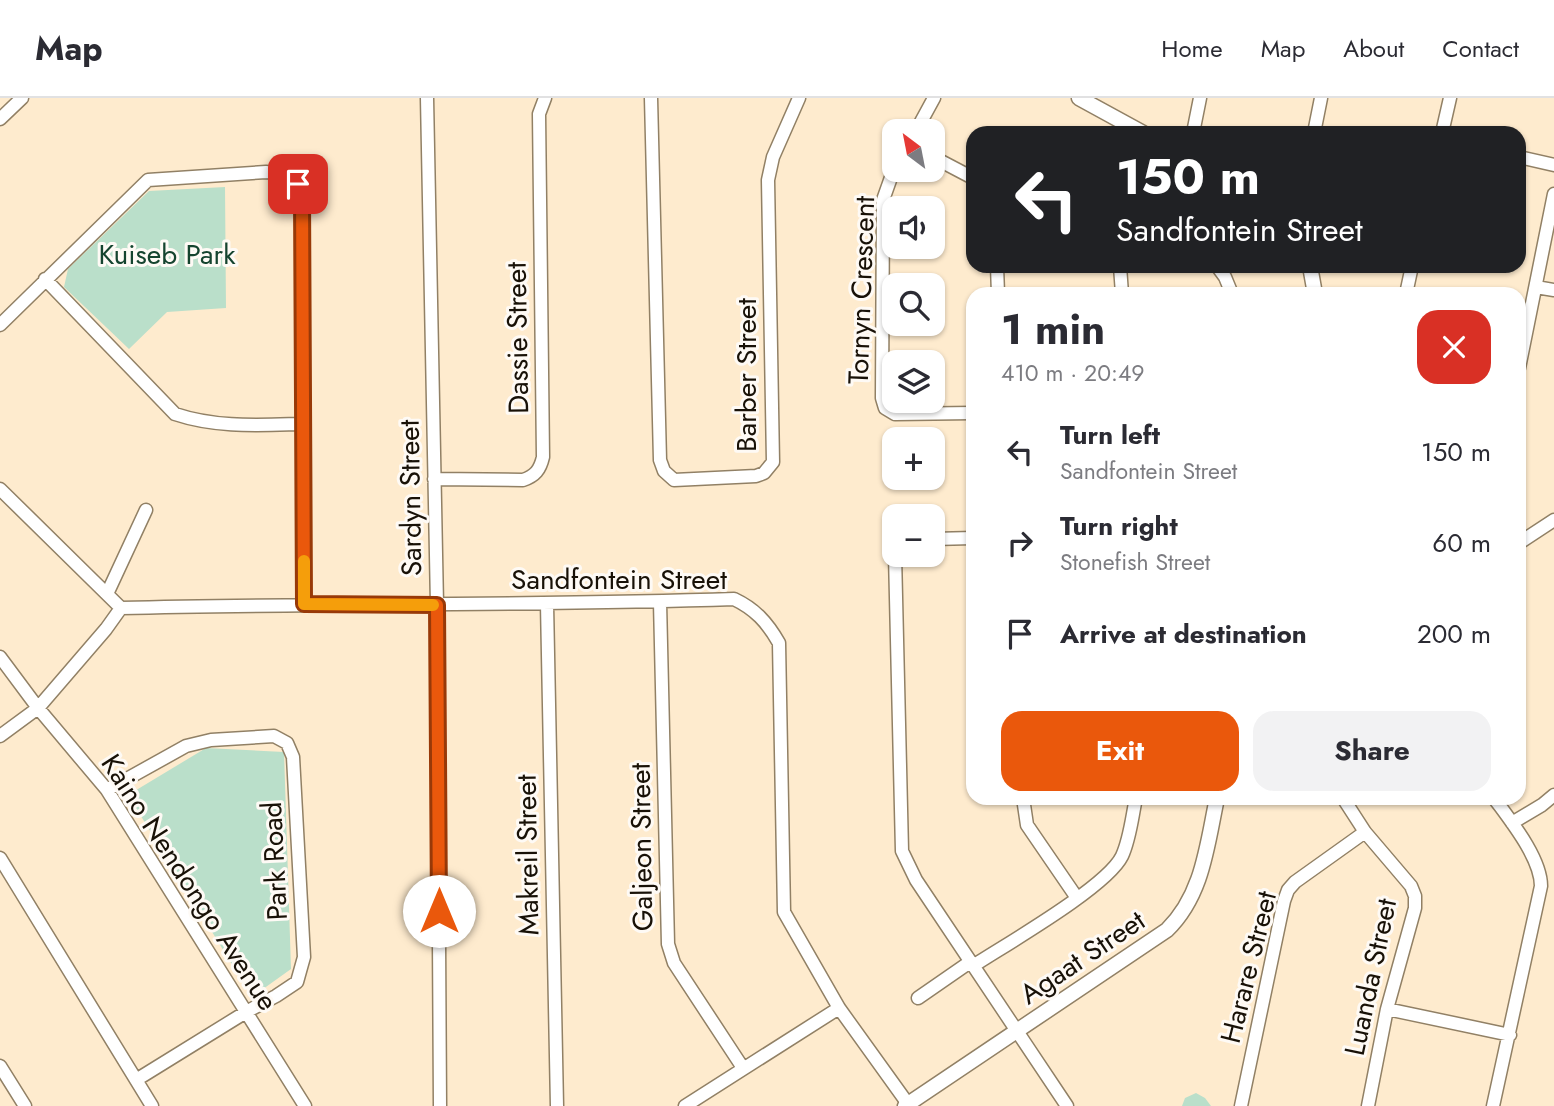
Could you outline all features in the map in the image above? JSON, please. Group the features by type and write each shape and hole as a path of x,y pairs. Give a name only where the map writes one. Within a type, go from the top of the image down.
{"street":[{"path":"0,119 22,98"},
{"name":"Sardyn Street","path":"427,98 437,605 440,1106"},
{"name":"Dassie Street","path":"434,479 523,480 536,474 541,465 539,114 545,98"},
{"name":"Barber Street","path":"651,98 660,460 664,471 674,480 756,476 764,473 773,462 768,180 773,157 799,98"},
{"path":"923,119 934,98"},
{"path":"1081,98 1131,126"},
{"path":"1194,126 1200,98"},
{"path":"1315,126 1321,98"},
{"path":"1444,126 1450,98"},
{"path":"1526,159 1554,165"},
{"path":"945,163 966,174"},
{"path":"0,325 148,180 266,172 290,177 298,184 302,195 304,604"},
{"name":"Tornyn Crescent","path":"889,182 883,200 882,398 885,408 895,414 966,412"},
{"path":"1526,335 1554,194"},
{"path":"45,279 175,414 194,421 220,425 303,424"},
{"path":"1536,287 1554,290"},
{"path":"0,489 121,608 38,708 0,736"},
{"path":"107,594 146,510"},
{"path":"1526,538 1554,520"},
{"path":"945,539 966,538"},
{"path":"895,567 902,851 916,880 1067,1106"},
{"name":"Sandfontein Street","path":"121,608 304,604 547,604 734,599 749,607 762,617 779,643 784,912 839,1008 906,1105"},
{"name":"Galjeon Street","path":"660,602 668,944 674,963 743,1069"},
{"name":"Makreil Street","path":"547,604 557,1106"},
{"name":"Kaino Nendongo Avenue","path":"0,657 38,708 107,790 305,1106"},
{"name":"Park Road","path":"107,790 186,746 211,740 274,736 287,743 293,757 303,957 297,982 136,1080"},
{"path":"1513,823 1542,806 1554,795"},
{"path":"1024,805 1027,825 1077,898"},
{"path":"918,998 1077,898 1107,876 1122,856 1134,805"},
{"name":"Agaat Street","path":"906,1105 1167,930 1196,891 1215,805"},
{"name":"Luanda Street","path":"1348,805 1365,832 1411,886 1416,896 1416,908 1387,1009 1368,1106"},
{"path":"1493,1106 1541,886 1541,875 1513,823 1499,805"},
{"name":"Harare Street","path":"1241,1106 1288,890 1295,882 1365,832"},
{"path":"0,858 152,1106"},
{"path":"685,1106 839,1008"},
{"path":"1387,1009 1510,1035"},
{"path":"0,1066 25,1106"}],"green space":[{"name":"Kuiseb Park","path":"225,187 226,308 167,312 129,349 64,287 68,269 149,191"},
{"path":"206,748 284,752 291,969 252,997 128,795"},
{"path":"1196,1093 1205,1098 1211,1106 1182,1106 1185,1098"}],"slow traffic":[{"path":"304,561 304,604 433,605"}],"route":[{"path":"298,184 302,195 304,604 437,605 439,911"}]}
